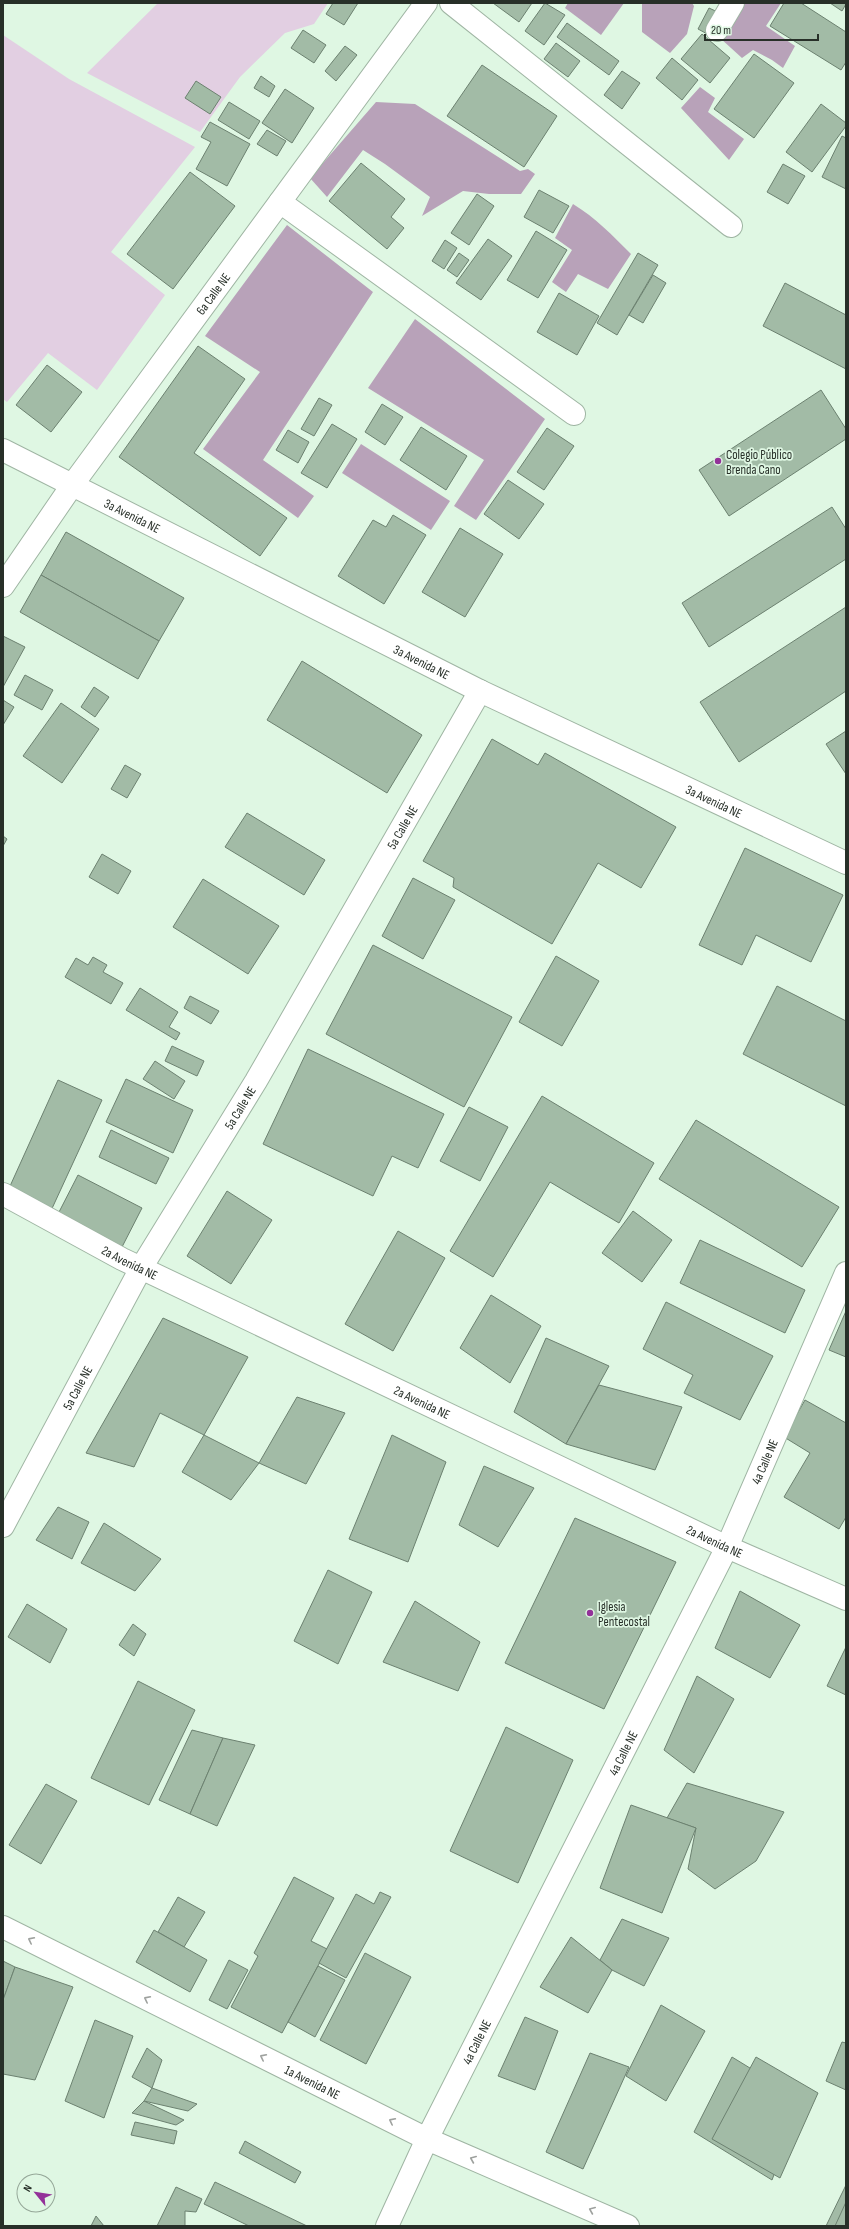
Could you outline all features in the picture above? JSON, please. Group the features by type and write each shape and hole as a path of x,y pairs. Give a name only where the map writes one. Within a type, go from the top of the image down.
{"street":[{"name":"6a Calle NE","path":"3,586 73,484 426,3"},
{"path":"451,3 730,226"},
{"path":"718,30 733,3"},
{"path":"280,202 574,414"},
{"name":"3a Avenida NE","path":"3,450 73,484 480,691 846,863"},
{"name":"5a Calle NE","path":"3,1526 141,1268 256,1081 480,691"},
{"name":"2a Avenida NE","path":"3,1194 141,1268 727,1547 846,1599"},
{"name":"4a Calle NE","path":"387,2226 427,2139 727,1547 846,1273"},
{"name":"1a Avenida NE","path":"3,1927 427,2139 628,2226"}],"shaded area":[{"path":"158,3 328,3 314,24 285,33 240,77 200,132 87,73"},
{"path":"568,3 624,3 601,35 565,8"},
{"path":"642,3 692,3 694,6 687,34 670,53 642,32"},
{"path":"741,3 781,3 766,26 795,46 783,68 772,60 753,50 742,58 720,38"},
{"path":"3,35 69,79 195,147 111,252 165,295 97,390 48,353 7,402 3,399"},
{"path":"700,87 715,98 708,112 744,139 729,160 681,108"},
{"path":"376,102 415,104 520,171 528,169 535,174 521,194 489,194 463,191 422,216 430,197 363,150 327,197 310,178"},
{"path":"573,204 596,221 631,254 608,289 578,274 566,292 552,282 572,250 555,238"},
{"path":"287,225 373,292 263,460 314,496 298,518 203,449 260,372 205,336"},
{"path":"415,319 545,419 476,520 454,506 484,460 368,388"},
{"path":"361,444 450,501 431,530 342,473"}],"building":[{"path":"333,3 358,3 344,25 326,14"},
{"path":"493,3 532,3 519,22"},
{"path":"545,3 565,15 544,45 525,31"},
{"path":"784,3 801,3 846,32 846,62 841,70 770,26"},
{"path":"830,3 846,3 846,4 842,11"},
{"path":"709,8 722,14 711,36 698,29"},
{"path":"567,23 619,61 609,75 557,37"},
{"path":"303,30 326,45 314,63 291,48"},
{"path":"702,34 730,58 710,83 681,59"},
{"path":"556,43 580,61 568,77 544,59"},
{"path":"345,46 357,55 336,81 325,71"},
{"path":"754,54 794,83 754,138 714,109"},
{"path":"672,58 698,80 682,100 656,78"},
{"path":"482,65 557,116 524,167 447,116"},
{"path":"622,71 640,83 622,109 604,95"},
{"path":"261,76 275,86 269,97 254,88"},
{"path":"196,81 221,97 210,114 185,98"},
{"path":"285,89 314,108 292,143 262,123"},
{"path":"229,102 260,121 249,139 218,120"},
{"path":"821,104 846,123 846,126 812,172 786,152"},
{"path":"210,122 250,144 227,186 196,169 211,142 201,137"},
{"path":"267,130 286,141 277,156 257,144"},
{"path":"842,136 846,138 846,189 822,177"},
{"path":"361,163 405,199 391,217 404,228 387,249 329,201"},
{"path":"783,164 805,176 788,204 767,192"},
{"path":"190,172 235,206 173,289 127,254"},
{"path":"539,190 569,206 553,233 524,217"},
{"path":"477,194 494,206 469,245 451,233"},
{"path":"536,231 567,250 538,298 507,280"},
{"path":"488,239 512,256 481,300 456,283"},
{"path":"445,240 457,248 444,269 432,261"},
{"path":"459,253 469,260 457,277 447,270"},
{"path":"638,253 658,265 617,335 597,323"},
{"path":"653,275 666,283 643,323 629,315"},
{"path":"785,283 846,315 846,369 763,326"},
{"path":"559,293 599,316 577,355 537,332"},
{"path":"198,346 245,379 194,453 287,518 260,556 119,457"},
{"path":"47,365 82,392 51,432 16,405"},
{"path":"821,390 846,429 846,439 729,516 699,470"},
{"path":"319,398 332,405 314,436 301,429"},
{"path":"382,404 403,417 385,445 365,432"},
{"path":"332,424 357,439 327,488 301,473"},
{"path":"421,427 467,456 446,490 400,460"},
{"path":"547,428 574,446 544,490 517,472"},
{"path":"288,430 309,442 298,463 276,450"},
{"path":"508,480 544,504 519,539 484,514"},
{"path":"832,507 846,529 846,559 709,647 682,603"},
{"path":"393,515 426,535 384,604 338,576 373,520 386,527"},
{"path":"460,528 503,554 465,617 422,592"},
{"path":"66,532 184,598 159,641 41,575"},
{"path":"41,575 159,641 138,679 20,612"},
{"path":"846,607 846,691 739,762 700,702"},
{"path":"3,636 25,647 3,687"},
{"path":"302,661 422,735 387,793 267,720"},
{"path":"25,675 53,690 42,710 14,695"},
{"path":"94,687 109,697 95,717 81,707"},
{"path":"3,700 14,707 3,725"},
{"path":"61,703 99,729 62,783 23,756"},
{"path":"846,731 846,774 826,744"},
{"path":"492,739 538,765 545,753 676,827 641,888 598,863 552,944 453,887 454,878 423,861"},
{"path":"125,765 141,774 127,798 111,789"},
{"path":"247,813 325,860 304,895 225,847"},
{"path":"3,836 7,839 3,846"},
{"path":"745,848 843,895 811,962 756,935 742,965 699,945"},
{"path":"102,854 131,871 118,894 89,877"},
{"path":"413,878 455,900 423,959 382,936"},
{"path":"203,879 279,926 248,974 173,927"},
{"path":"373,945 512,1017 464,1107 326,1034"},
{"path":"556,956 599,981 562,1046 519,1022"},
{"path":"93,957 107,965 103,972 123,983 111,1004 65,977 76,958 88,965"},
{"path":"777,986 846,1021 846,1106 743,1054"},
{"path":"140,988 178,1012 169,1027 180,1033 176,1040 126,1010"},
{"path":"190,996 219,1011 211,1024 184,1008"},
{"path":"172,1046 204,1061 197,1076 165,1061"},
{"path":"308,1049 444,1114 418,1168 392,1156 373,1196 263,1144"},
{"path":"155,1061 185,1081 174,1099 143,1079"},
{"path":"126,1079 193,1110 173,1153 106,1122"},
{"path":"58,1080 102,1100 49,1215 6,1195"},
{"path":"542,1096 654,1163 619,1223 550,1182 493,1277 450,1251"},
{"path":"469,1107 508,1127 480,1181 440,1161"},
{"path":"696,1120 839,1207 802,1267 659,1179"},
{"path":"111,1130 169,1158 156,1184 99,1157"},
{"path":"78,1175 142,1208 122,1247 58,1214"},
{"path":"227,1191 272,1220 231,1284 187,1256"},
{"path":"633,1211 672,1240 642,1282 602,1253"},
{"path":"398,1231 445,1258 393,1351 345,1324"},
{"path":"700,1240 805,1290 785,1333 680,1283"},
{"path":"491,1295 541,1326 510,1383 460,1348"},
{"path":"666,1302 773,1356 740,1420 684,1393 693,1375 643,1349"},
{"path":"846,1311 846,1357 829,1350"},
{"path":"163,1318 248,1357 204,1435 160,1413 134,1467 86,1453"},
{"path":"546,1338 609,1366 566,1444 514,1412"},
{"path":"599,1385 682,1407 655,1470 566,1444"},
{"path":"297,1397 345,1413 306,1484 259,1463"},
{"path":"805,1400 846,1423 846,1517 839,1529 784,1497 810,1453 784,1437"},
{"path":"204,1435 259,1463 231,1500 182,1472"},
{"path":"392,1435 446,1462 408,1562 349,1539"},
{"path":"484,1466 534,1488 498,1547 459,1525"},
{"path":"58,1507 89,1522 72,1559 36,1540"},
{"name":"Iglesia Pentecostal","path":"575,1518 676,1562 604,1709 505,1663"},
{"path":"104,1523 161,1559 135,1591 81,1563"},
{"path":"328,1570 372,1592 338,1664 294,1641"},
{"path":"740,1591 800,1625 770,1678 715,1648"},
{"path":"415,1601 480,1642 458,1691 383,1662"},
{"path":"27,1604 67,1629 50,1663 8,1637"},
{"path":"133,1624 146,1634 134,1656 119,1645"},
{"path":"846,1647 846,1695 827,1686"},
{"path":"697,1676 734,1699 694,1773 664,1750"},
{"path":"138,1681 195,1710 149,1805 91,1778"},
{"path":"506,1727 573,1760 518,1883 450,1851"},
{"path":"192,1730 223,1738 190,1814 159,1800"},
{"path":"223,1738 255,1745 217,1826 190,1814"},
{"path":"687,1783 784,1812 756,1861 715,1889 688,1869 696,1828 667,1818"},
{"path":"46,1784 77,1801 41,1864 9,1845"},
{"path":"631,1805 696,1828 662,1913 600,1888"},
{"path":"294,1877 334,1898 311,1941 327,1949 282,2033 231,2007 258,1956 254,1953"},
{"path":"380,1892 391,1897 346,1978 319,1963 356,1894 374,1904"},
{"path":"178,1897 205,1912 184,1947 158,1932"},
{"path":"622,1919 669,1938 644,1986 612,1970 600,1960"},
{"path":"154,1930 207,1960 190,1992 136,1962"},
{"path":"571,1937 612,1970 588,2013 540,1987"},
{"path":"365,1953 411,1977 366,2064 320,2040"},
{"path":"229,1960 248,1970 227,2009 209,2000"},
{"path":"3,1961 15,1967 3,2000"},
{"path":"318,1966 345,1980 315,2037 288,2022"},
{"path":"15,1967 73,1987 35,2080 3,2074 3,2000"},
{"path":"661,2005 705,2031 666,2101 626,2076"},
{"path":"525,2017 558,2031 535,2090 498,2076"},
{"path":"95,2020 133,2036 104,2118 65,2101"},
{"path":"842,2042 846,2043 846,2090 826,2081"},
{"path":"147,2048 162,2060 152,2088 132,2077"},
{"path":"590,2053 629,2067 583,2169 546,2152"},
{"path":"732,2057 802,2100 772,2180 694,2132"},
{"path":"756,2057 818,2093 780,2178 712,2139"},
{"path":"152,2088 197,2104 188,2111 144,2101"},
{"path":"144,2101 184,2120 176,2125 132,2113"},
{"path":"135,2122 177,2131 174,2144 131,2135"},
{"path":"245,2141 301,2172 295,2183 239,2153"},
{"path":"215,2182 307,2226 249,2226 204,2204"},
{"path":"846,2185 846,2226 826,2226"},
{"path":"176,2187 202,2199 196,2212 185,2211 185,2226 157,2226"},
{"path":"846,2202 846,2226 835,2226"},
{"path":"96,2216 104,2226 91,2226"}],"place":[{"name":"Colegio Público Brenda Cano","path":"718,461"},
{"name":"Iglesia Pentecostal","path":"590,1613"}]}
